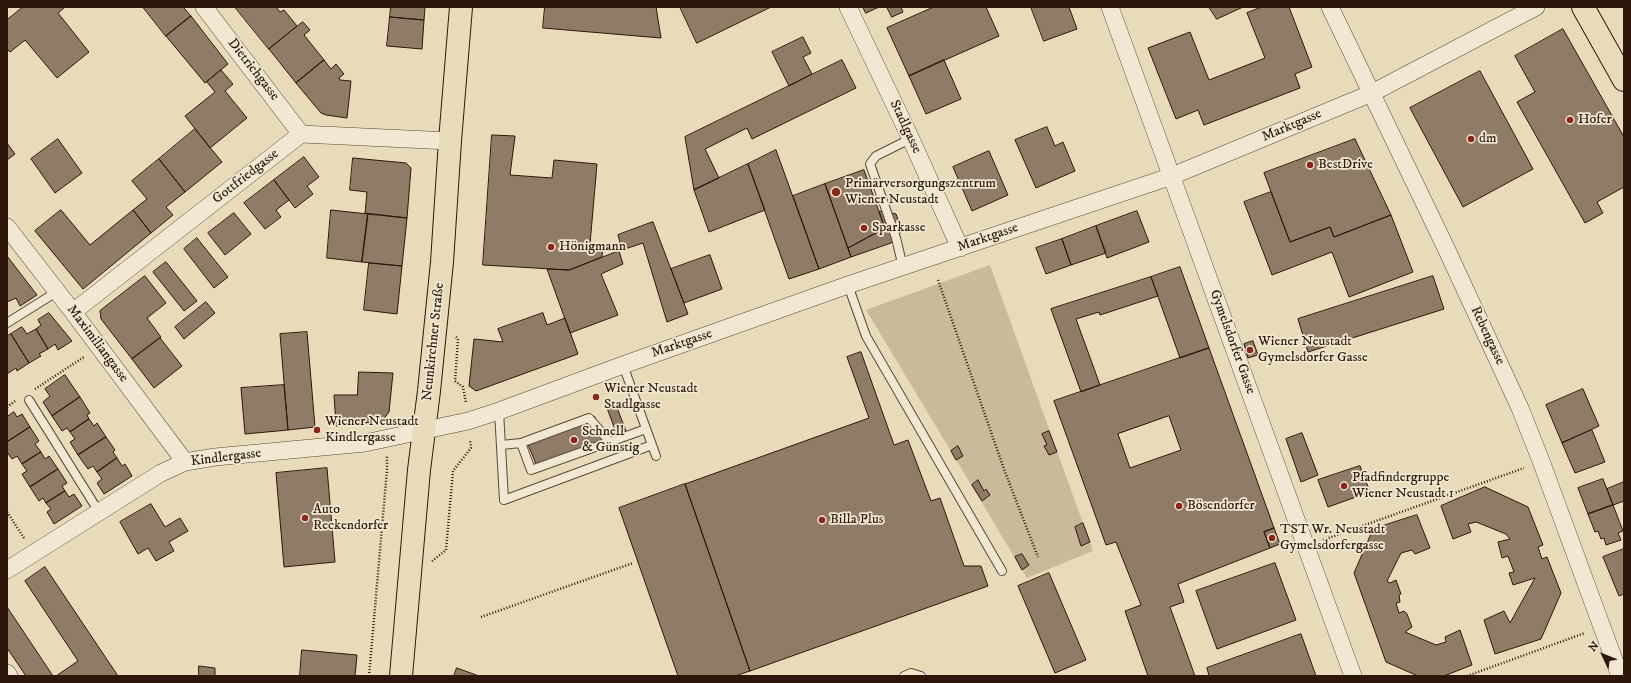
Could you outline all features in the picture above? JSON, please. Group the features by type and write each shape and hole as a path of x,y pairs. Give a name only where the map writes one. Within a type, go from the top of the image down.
{"main road":[{"name":"Neunkirchner Straße","path":"401,676 409,578 442,262 461,7"},
{"path":"1583,7 1624,80"}],"street":[{"name":"Dietrichgasse","path":"204,7 301,134"},
{"name":"Stadlgasse","path":"848,7 910,137 960,248"},
{"name":"Gymelsdorfer Gasse","path":"1110,7 1353,676"},
{"name":"Rebengasse","path":"1330,7 1472,303 1520,408 1603,626 1620,676"},
{"name":"Marktgasse","path":"424,431 499,411 848,285 1172,176 1372,93 1536,7"},
{"path":"301,134 450,141"},
{"name":"Gottfriedgasse","path":"73,312 301,134"},
{"name":"Maximiliangasse","path":"7,227 100,347 185,462"},
{"name":"Kindlergasse","path":"7,570 161,473 185,462 215,457 365,443 424,431"}],"lane":[{"path":"902,267 896,238 870,164 876,156 904,142 910,137"},
{"path":"848,285 866,336 1002,571"},
{"path":"7,323 58,292"},
{"path":"623,365 656,456"},
{"path":"29,400 99,512"},
{"path":"499,411 504,500 652,444"},
{"path":"501,446 521,443 589,418 610,442"},
{"path":"521,443 530,470 646,429"},
{"path":"904,676 911,673 921,676"}],"path":[{"path":"938,280 1005,472 1038,557"},
{"path":"458,339 455,380 463,387 465,395"},
{"path":"32,391 100,347"},
{"path":"7,407 20,399"},
{"path":"446,550 454,471 471,448"},
{"path":"369,676 388,470 387,455"},
{"path":"1306,546 1541,461"},
{"path":"7,512 33,554"},
{"path":"481,617 632,563"},
{"path":"1467,676 1603,626"}],"shaded area":[{"path":"990,265 1093,551 1027,578 866,310"}],"building":[{"path":"23,7 65,7 58,13 89,52 57,78 25,40 10,52 7,49 7,20"},
{"path":"143,7 183,7 191,16 166,36"},
{"path":"235,7 276,7 280,12 284,10 297,26 269,49"},
{"path":"391,7 425,7 424,20 390,17"},
{"path":"545,7 656,7 661,38 543,28"},
{"path":"680,7 771,7 697,43"},
{"path":"863,7 879,7 866,13"},
{"path":"887,7 901,7 903,12 892,17"},
{"path":"934,7 986,7 999,36 909,76 887,28"},
{"path":"1031,7 1069,7 1077,29 1044,41"},
{"path":"1209,7 1243,7 1217,19"},
{"path":"1262,7 1289,7 1312,67 1295,74 1300,88 1204,125 1198,110 1176,119 1148,48 1190,32 1209,80 1265,58 1247,13"},
{"path":"191,16 228,64 205,83 166,36"},
{"path":"390,17 424,20 422,49 387,46"},
{"path":"303,22 310,30 304,35 324,60 296,83 269,49"},
{"name":"Hofer","path":"1563,29 1624,137 1624,187 1597,202 1603,213 1585,223 1517,102 1535,92 1515,56"},
{"path":"803,37 811,53 803,57 812,74 789,86 772,52"},
{"path":"324,60 331,69 336,64 344,74 339,78 340,80 351,81 347,118 321,113 296,83"},
{"path":"842,60 856,88 752,139 747,128 705,149 719,178 694,190 685,137"},
{"path":"944,60 961,99 926,114 909,76"},
{"path":"221,70 233,84 225,91 247,118 210,148 185,116 215,92 207,82"},
{"name":"dm","path":"1480,71 1533,169 1463,207 1410,108"},
{"path":"1047,127 1055,146 1063,142 1075,171 1036,188 1015,140"},
{"path":"195,129 222,162 185,192 159,159"},
{"path":"492,135 515,136 510,175 552,178 554,160 597,164 590,244 603,246 602,257 569,270 483,265"},
{"path":"58,139 82,173 55,193 31,159"},
{"path":"1355,139 1391,215 1334,237 1330,227 1290,242 1264,173"},
{"path":"7,143 15,154 7,160"},
{"path":"776,150 819,269 789,279 748,164"},
{"path":"989,151 1008,195 972,211 953,167"},
{"path":"304,157 319,177 307,186 313,194 295,208 274,180"},
{"path":"353,158 406,163 411,168 407,218 365,213 367,192 350,190"},
{"path":"159,159 185,192 166,207 173,215 151,233 133,210 147,199 132,181"},
{"path":"748,164 765,210 709,232 694,190"},
{"path":"864,170 885,228 848,248 825,184"},
{"path":"274,180 289,200 276,210 281,217 265,229 244,203"},
{"path":"825,184 851,257 819,269 793,196"},
{"path":"1271,192 1290,242 1330,227 1334,237 1391,215 1413,272 1349,297 1332,252 1272,275 1244,202"},
{"path":"61,210 90,245 133,210 151,233 83,289 35,231"},
{"path":"331,210 368,214 362,262 327,258"},
{"path":"883,211 896,214 902,231 891,243 851,257 848,248 885,228 879,212"},
{"path":"1137,211 1149,242 1107,258 1096,226"},
{"path":"234,213 251,234 225,255 208,233"},
{"path":"368,214 407,218 402,266 362,262"},
{"path":"653,222 688,314 667,322 643,243 622,250 618,235"},
{"path":"1096,226 1106,253 1071,265 1062,239"},
{"path":"197,238 228,277 214,288 184,249"},
{"path":"1062,239 1071,265 1046,274 1036,248"},
{"path":"619,251 623,264 601,274 618,315 570,333 547,269 569,270"},
{"path":"710,255 722,289 684,303 671,269"},
{"path":"7,256 37,295 20,306 16,298 7,302"},
{"path":"166,262 197,301 184,311 153,272"},
{"path":"369,263 402,266 397,314 364,310"},
{"path":"1180,267 1209,348 1180,358 1151,277"},
{"path":"145,276 166,303 147,318 161,337 132,359 101,319 100,311"},
{"path":"1433,276 1444,309 1308,352 1298,319"},
{"path":"1151,277 1158,296 1100,315 1099,312 1076,319 1100,385 1081,392 1051,309"},
{"path":"206,302 215,313 184,339 175,327"},
{"path":"49,313 72,341 58,350 55,344 48,349 36,329 41,325 38,320"},
{"path":"543,313 547,325 565,318 578,354 476,391 469,386 474,339 503,342 498,329"},
{"path":"22,327 27,334 36,329 48,349 39,354 41,356 29,363 11,334"},
{"path":"307,332 315,427 288,430 280,334"},
{"path":"11,334 29,363 17,371 16,368 7,374 7,336"},
{"path":"160,338 182,366 154,388 132,359"},
{"path":"1253,341 1258,355 1248,358 1244,344"},
{"name":"Bösendorfer","path":"1209,348 1274,528 1264,532 1270,548 1178,584 1184,602 1170,607 1195,676 1148,676 1125,611 1141,605 1116,542 1106,545 1054,401","holes":["1169,416 1181,450 1130,468 1118,434"]},
{"name":"Billa Plus","path":"861,352 894,445 908,440 931,501 940,498 964,566 981,566 988,586 750,671 685,484 869,418 847,357"},
{"path":"359,372 393,373 389,412 382,421 336,426 334,395 357,395"},
{"path":"65,375 80,397 52,416 43,402 50,396 45,389"},
{"path":"284,385 288,430 245,434 241,388"},
{"path":"1583,389 1599,426 1562,443 1546,405"},
{"path":"80,397 90,413 87,415 89,419 70,432 67,428 62,431 52,416"},
{"path":"616,405 626,431 617,435 607,408"},
{"path":"14,412 17,417 22,414 30,427 7,442 7,417"},
{"path":"595,417 603,440 536,464 527,442"},
{"path":"89,419 94,426 97,423 106,437 78,455 70,442 75,439 70,432"},
{"path":"30,427 39,441 35,444 41,452 22,464 17,456 12,459 7,452 7,442"},
{"path":"1592,430 1605,462 1575,473 1562,443"},
{"path":"1049,431 1057,452 1049,455 1044,446 1047,445 1042,434"},
{"path":"1302,433 1318,475 1301,482 1286,439"},
{"path":"106,437 115,450 113,452 117,458 97,472 93,466 88,469 78,455"},
{"path":"958,446 963,456 956,460 951,451"},
{"path":"41,452 45,459 49,456 58,469 30,487 22,474 27,471 22,464"},
{"path":"117,458 122,466 125,464 132,476 104,494 97,483 102,479 97,472"},
{"name":"Pfadfindergruppe Wiener Neustadt 1","path":"1360,466 1370,492 1328,507 1318,480"},
{"name":"Auto Reckendorfer","path":"327,468 335,562 284,567 276,473"},
{"path":"58,469 67,483 62,486 65,491 46,503 43,498 39,501 30,487"},
{"path":"1603,479 1613,505 1588,514 1578,488"},
{"path":"978,480 984,491 986,489 990,495 982,501 972,485"},
{"path":"1624,482 1624,501 1613,505 1607,489"},
{"path":"685,484 750,671 735,676 678,676 619,508"},
{"path":"1485,487 1528,507 1543,545 1538,547 1542,559 1547,557 1561,593 1541,639 1495,654 1484,620 1504,611 1510,623 1535,578 1513,585 1509,573 1514,572 1508,556 1502,558 1498,542 1510,539 1506,534 1476,522 1468,524 1471,532 1453,539 1441,506"},
{"path":"65,491 69,497 74,494 82,506 54,524 47,512 51,509 46,503"},
{"path":"151,504 165,527 180,518 188,531 169,542 174,551 156,561 148,548 138,554 120,522"},
{"path":"1613,505 1623,531 1618,533 1621,540 1606,545 1604,538 1601,539 1598,531 1595,532 1588,514"},
{"path":"1417,515 1430,548 1415,554 1412,550 1401,553 1387,581 1390,583 1396,580 1401,594 1399,595 1400,602 1396,603 1399,613 1404,611 1407,614 1412,627 1405,632 1436,645 1446,642 1445,637 1460,630 1472,665 1444,676 1418,676 1386,662 1354,573 1373,529"},
{"path":"1083,523 1090,542 1081,546 1075,527"},
{"name":"TST Wr. Neustadt Gymelsdorfergasse","path":"1274,528 1280,544 1270,548 1264,532"},
{"path":"1624,549 1624,594 1619,596 1603,557"},
{"path":"1022,554 1029,565 1022,570 1015,557"},
{"path":"1275,563 1296,620 1217,649 1196,591"},
{"path":"45,567 118,676 56,676 78,661 25,581"},
{"path":"1049,573 1086,660 1055,673 1018,586"},
{"path":"7,607 53,676 26,676 7,648"},
{"path":"1301,634 1316,676 1209,676 1207,668"},
{"path":"302,650 357,655 355,676 300,676"},
{"path":"199,666 215,668 215,676 199,676"},
{"path":"457,668 479,676 454,676"}],"place":[{"name":"Hofer","path":"1570,120"},
{"name":"dm","path":"1471,139"},
{"name":"BestDrive","path":"1310,165"},
{"name":"Primärversorgungszentrum Wiener Neustadt","path":"836,192"},
{"name":"Sparkasse","path":"864,228"},
{"name":"Hönigmann","path":"551,247"},
{"name":"Wiener Neustadt Gymelsdorfer Gasse","path":"1250,350"},
{"name":"Wiener Neustadt Stadlgasse","path":"596,397"},
{"name":"Wiener Neustadt Kindlergasse","path":"317,430"},
{"name":"Schnell & Günstig","path":"574,440"},
{"name":"Pfadfindergruppe Wiener Neustadt 1","path":"1344,486"},
{"name":"Bösendorfer","path":"1179,506"},
{"name":"Auto Reckendorfer","path":"305,518"},
{"name":"Billa Plus","path":"822,520"},
{"name":"TST Wr. Neustadt Gymelsdorfergasse","path":"1272,538"}]}
